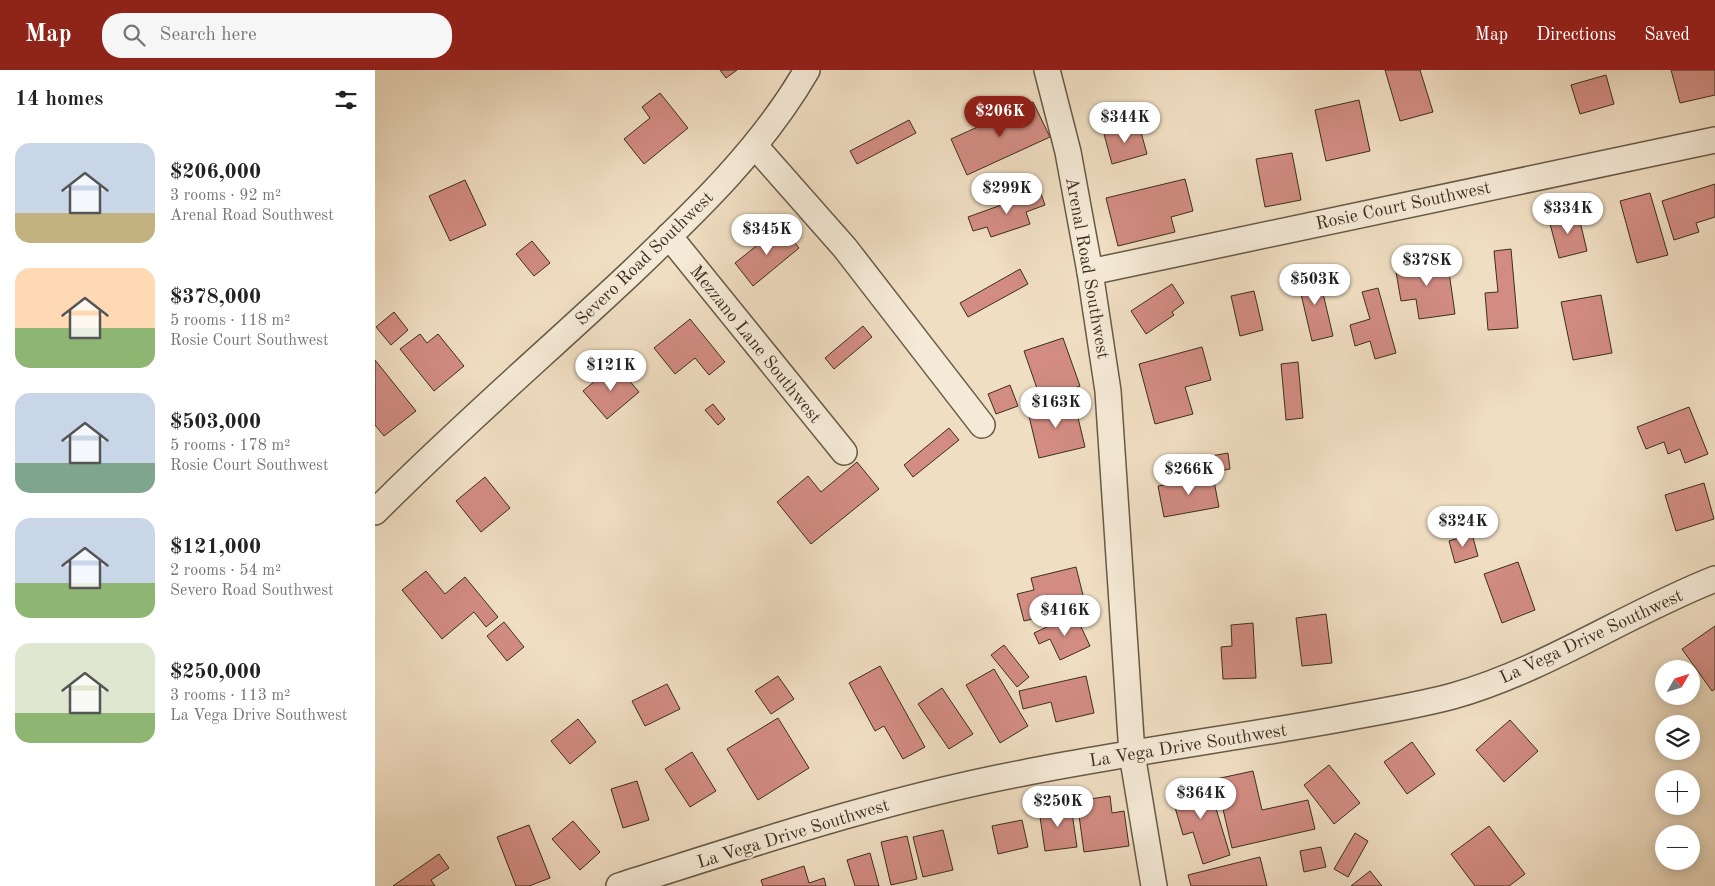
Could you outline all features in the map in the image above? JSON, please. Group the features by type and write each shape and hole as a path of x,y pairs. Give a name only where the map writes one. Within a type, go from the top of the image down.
{"street":[{"name":"Severo Road Southwest","path":"375,512 669,236 755,146 788,103 807,70"},
{"name":"Arenal Road Southwest","path":"1047,70 1068,152 1090,272 1108,391 1132,754 1154,886"},
{"name":"Rosie Court Southwest","path":"1090,272 1715,140"},
{"path":"755,146 845,248 982,425"},
{"name":"Mezzano Lane Southwest","path":"669,236 843,452"},
{"name":"La Vega Drive Southwest","path":"619,886 649,882 821,822 925,794 1021,773 1245,736 1453,696 1517,674 1634,615 1715,579"}],"building":[{"path":"720,70 737,70 726,78"},
{"path":"1385,70 1420,70 1433,112 1400,121"},
{"path":"1671,70 1715,70 1715,95 1680,103"},
{"path":"1606,75 1614,104 1580,114 1571,85"},
{"path":"660,93 688,128 644,164 624,139 650,118 642,107"},
{"path":"1359,100 1370,151 1326,161 1315,110"},
{"path":"1033,102 1050,137 967,175 951,139"},
{"path":"909,120 916,133 857,164 850,151"},
{"path":"1139,125 1147,154 1112,164 1104,134"},
{"path":"1292,153 1301,200 1265,207 1256,159"},
{"path":"1185,179 1193,211 1171,217 1175,232 1118,246 1106,198"},
{"path":"465,180 486,225 450,241 429,196"},
{"path":"1715,184 1715,217 1696,223 1699,232 1674,240 1662,201"},
{"path":"1040,191 1045,205 1026,212 1030,224 991,237 987,227 973,231 968,217"},
{"path":"1650,193 1668,255 1637,263 1620,201"},
{"path":"1578,213 1587,251 1559,258 1549,220"},
{"path":"781,226 799,248 753,286 735,263"},
{"path":"532,241 550,263 534,276 516,254"},
{"path":"1511,249 1518,328 1488,330 1485,293 1498,292 1494,251"},
{"path":"1447,258 1455,314 1419,319 1416,299 1401,301 1395,266"},
{"path":"1020,269 1028,284 968,317 960,303"},
{"path":"1318,272 1333,336 1312,341 1297,277"},
{"path":"1172,284 1184,303 1172,312 1174,315 1146,334 1131,311"},
{"path":"1378,288 1396,353 1375,359 1370,341 1355,346 1350,325 1370,319 1362,292"},
{"path":"1254,291 1263,330 1240,336 1231,296"},
{"path":"1601,295 1612,353 1573,360 1561,302"},
{"path":"394,312 408,330 391,345 376,327"},
{"path":"690,319 725,362 709,375 695,358 675,374 654,348"},
{"path":"863,326 872,337 834,369 825,358"},
{"path":"420,334 427,343 438,334 464,366 434,391 400,349"},
{"path":"1063,338 1080,386 1041,400 1024,351"},
{"path":"1202,347 1211,380 1185,387 1193,414 1155,424 1139,364"},
{"path":"375,360 416,411 384,436 375,425"},
{"path":"1298,362 1303,418 1286,420 1281,364"},
{"path":"615,364 639,392 607,419 583,391"},
{"path":"1010,385 1018,406 996,414 988,394"},
{"path":"1074,401 1085,447 1039,458 1028,412"},
{"path":"713,404 725,419 718,425 705,410"},
{"path":"1689,407 1708,454 1685,463 1680,449 1668,454 1664,442 1646,449 1637,427"},
{"path":"949,428 959,440 913,477 904,465"},
{"path":"1228,453 1230,469 1186,477 1183,461"},
{"path":"857,462 879,489 811,544 777,502 808,476 821,492"},
{"path":"1213,476 1219,507 1164,517 1158,486"},
{"path":"485,477 510,508 481,532 456,501"},
{"path":"1704,483 1714,519 1676,531 1665,495"},
{"path":"1472,534 1478,556 1455,563 1449,541"},
{"path":"1518,562 1535,610 1502,623 1484,574"},
{"path":"1076,567 1086,607 1024,621 1017,594 1034,590 1031,578"},
{"path":"426,571 445,594 465,577 498,617 486,627 474,612 442,639 402,590"},
{"path":"1075,614 1090,646 1060,660 1050,639 1039,644 1034,633"},
{"path":"1326,614 1332,663 1302,666 1296,618"},
{"path":"504,622 524,647 507,661 487,636"},
{"path":"1253,623 1256,678 1223,679 1221,647 1232,646 1231,625"},
{"path":"1715,626 1715,689 1712,691 1700,674 1700,660 1690,660 1682,649"},
{"path":"1004,645 1029,677 1017,687 991,655"},
{"path":"880,666 925,747 903,759 884,726 875,731 849,683"},
{"path":"994,669 1028,726 1000,743 966,685"},
{"path":"778,676 794,699 771,714 755,691"},
{"path":"1086,676 1094,713 1056,722 1051,702 1023,709 1019,691"},
{"path":"667,684 680,709 645,726 632,701"},
{"path":"942,688 973,734 949,749 918,704"},
{"path":"778,718 809,768 758,800 727,749"},
{"path":"578,719 596,742 570,764 551,741"},
{"path":"1510,720 1538,751 1504,782 1476,750"},
{"path":"1412,742 1435,774 1407,794 1384,762"},
{"path":"692,752 716,791 690,807 665,769"},
{"path":"1329,765 1360,803 1334,824 1304,785"},
{"path":"1253,771 1262,810 1308,800 1315,829 1232,848 1216,779"},
{"path":"1207,779 1230,855 1203,864 1193,832 1183,835 1170,790"},
{"path":"637,781 649,820 623,828 611,789"},
{"path":"1110,796 1112,813 1124,811 1129,846 1084,852 1077,801"},
{"path":"1071,806 1077,847 1045,851 1039,810"},
{"path":"1022,820 1028,847 998,854 992,826"},
{"path":"573,821 600,852 580,870 552,839"},
{"path":"529,825 550,878 529,886 516,886 497,837"},
{"path":"1489,826 1525,874 1509,886 1475,886 1451,854"},
{"path":"943,830 953,870 923,877 913,837"},
{"path":"1355,833 1368,841 1348,877 1334,869"},
{"path":"907,836 917,879 891,885 881,842"},
{"path":"1321,847 1326,867 1304,872 1300,851"},
{"path":"870,853 879,886 855,886 847,860"},
{"path":"439,854 449,868 431,880 435,886 393,886"},
{"path":"1260,857 1267,886 1191,886 1188,875"},
{"path":"804,866 809,883 824,878 826,886 763,886 761,880"},
{"path":"1370,871 1382,886 1351,886"}]}
